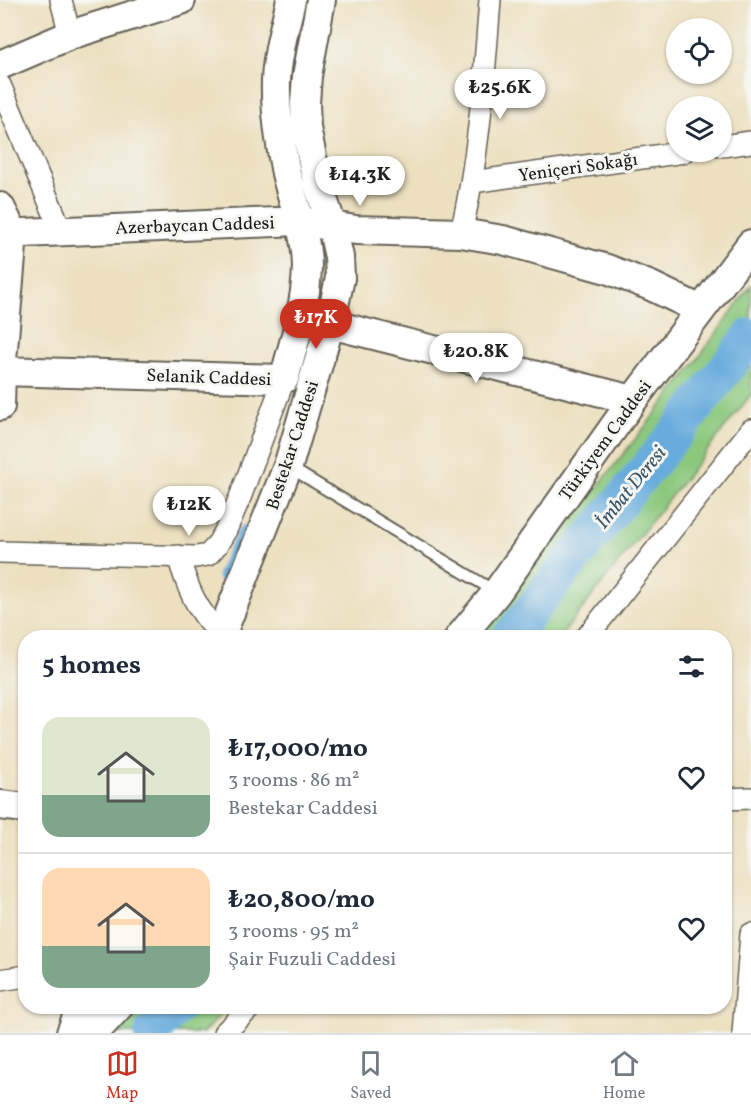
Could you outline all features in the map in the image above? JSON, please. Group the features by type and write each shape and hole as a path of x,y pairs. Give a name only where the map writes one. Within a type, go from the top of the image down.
{"street":[{"path":"61,0 70,35"},
{"path":"0,65 70,35 181,0"},
{"name":"Selanik Caddesi","path":"0,371 284,379 298,327 307,267 305,243 291,194 282,146 276,81 278,59 291,0"},
{"name":"Bestekar Caddesi","path":"222,630 288,466 330,324 340,278 339,256 317,181 305,120 308,76 321,0"},
{"path":"461,233 472,182 479,132 490,0"},
{"path":"0,86 61,230"},
{"path":"732,145 751,142"},
{"name":"Yeniçeri Sokağı","path":"472,182 666,155"},
{"path":"0,207 5,234 12,246 0,371 0,405"},
{"name":"Azerbaycan Caddesi","path":"5,234 299,221 380,232 461,233 503,240 607,269 701,310"},
{"name":"Türkiyem Caddesi","path":"465,630 496,592 633,400 751,244"},
{"path":"330,324 633,400"},
{"path":"0,552 196,557 208,555 217,545 241,495 284,379"},
{"path":"592,630 751,430"},
{"path":"178,556 199,610 215,630"},
{"path":"732,798 751,798"},
{"path":"0,805 18,807"},
{"path":"743,1033 751,934"},
{"path":"0,980 18,977"},
{"path":"72,1033 78,1014"},
{"path":"94,1033 112,1014"},
{"path":"225,1033 244,1014"}],"lane":[{"path":"288,466 496,592"}],"green space":[{"path":"751,285 751,395 566,630 485,630 692,367"},
{"path":"137,1014 221,1014 203,1033 118,1033"}],"waterway":[{"path":"289,112 290,89 306,0"},
{"name":"İmbat Deresi","path":"516,630 680,428 751,336"},
{"path":"228,575 247,535"},
{"name":"İmbat Deresi","path":"152,1033 170,1014"}]}
